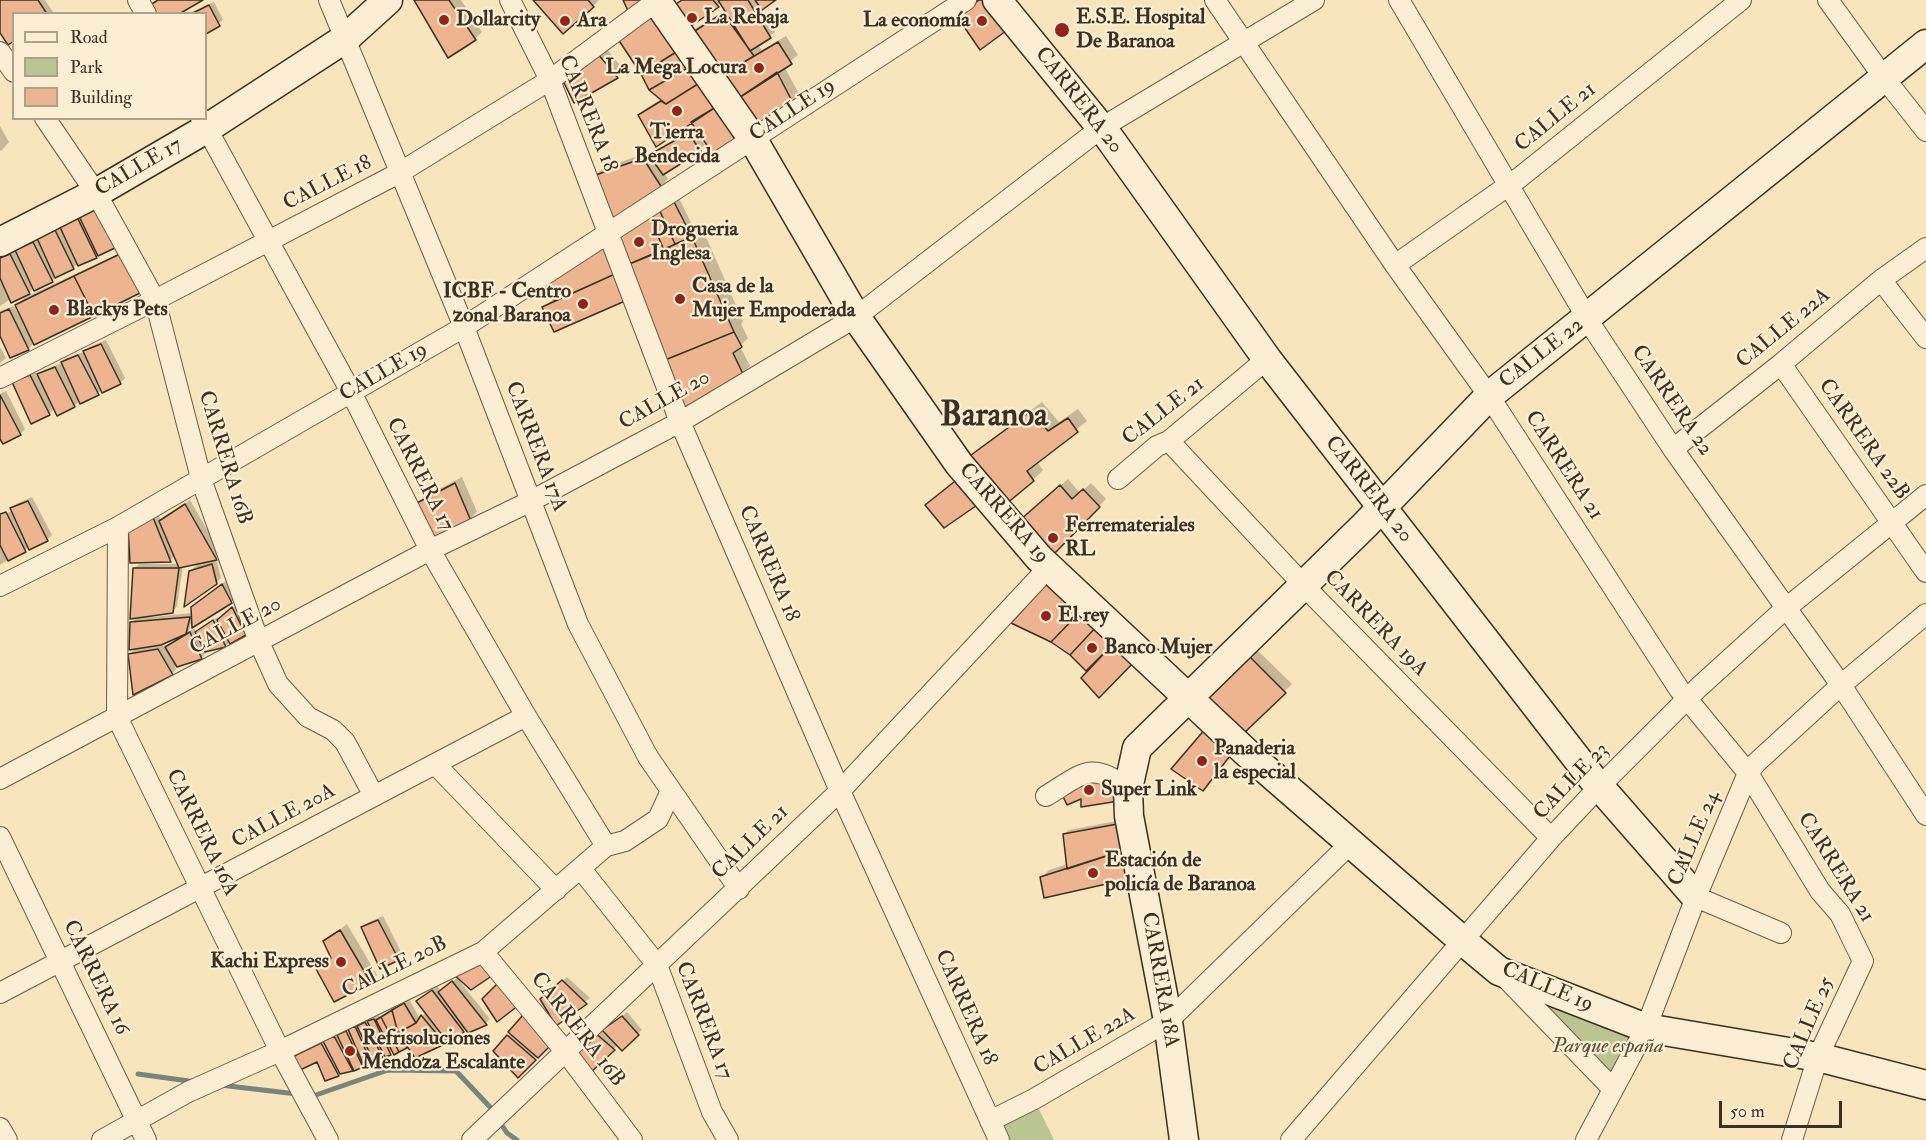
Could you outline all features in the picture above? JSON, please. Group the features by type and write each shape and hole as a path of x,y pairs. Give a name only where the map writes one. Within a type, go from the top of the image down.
{"street":[{"name":"CARRERA 17A","path":"329,0 464,327 529,502 578,624 648,757 739,889"},
{"name":"CALLE 17","path":"0,242 96,193 204,124 346,39 387,0"},
{"name":"CARRERA 18","path":"510,0 550,80 680,422 840,791 999,1140"},
{"name":"CALLE 18","path":"0,378 399,173 550,80 657,0"},
{"name":"CARRERA 19","path":"657,0 752,138 856,317 959,464 1048,567 1188,698"},
{"name":"CALLE 19","path":"0,586 118,527 464,327 966,0"},
{"name":"CARRERA 20","path":"997,0 1101,128 1268,359 1599,788 1696,897 1781,933"},
{"name":"CARRERA 21","path":"1215,0 1395,265 1490,396 1686,700 1748,773 1820,891 1840,914 1863,961"},
{"name":"CALLE 20","path":"0,779 430,550 529,502 680,422 856,317 1101,128 1314,0"},
{"name":"CARRERA 22","path":"1399,0 1587,319 1673,449 1841,685 1926,815"},
{"name":"CALLE 21","path":"1395,265 1508,186 1741,0"},
{"path":"1828,0 1926,131"},
{"name":"CALLE 22","path":"1188,698 1382,507 1490,396 1926,44"},
{"path":"0,52 12,69"},
{"name":"CARRERA 16B","path":"46,120 96,193 155,300 201,478 260,642 278,684 308,717 333,730 345,742 375,796"},
{"name":"CARRERA 17","path":"204,124 351,392 430,550 526,716 606,846"},
{"name":"CALLE 22A","path":"1673,449 1781,364 1881,280 1926,248"},
{"path":"1881,280 1926,338"},
{"name":"CALLE 21","path":"1118,479 1268,359"},
{"name":"CARRERA 22B","path":"1781,364 1926,572"},
{"name":"CARRERA 19A","path":"1168,441 1303,584 1551,838"},
{"name":"CALLE 23","path":"1291,1140 1551,838 1599,788 1686,700 1785,609 1926,495"},
{"name":"CARRERA 16A","path":"118,527 117,717 202,887 280,1051 328,1140"},
{"name":"CALLE 21","path":"472,1140 840,791 1048,567"},
{"name":"CALLE 24","path":"1586,1140 1646,1028 1696,897 1748,773 1841,685 1926,614"},
{"name":"CALLE 19","path":"1188,698 1248,754 1499,971 1646,1028 1818,1057 1926,1085"},
{"name":"CARRERA 18A","path":"1184,1140 1168,1021 1129,816 1128,789 1137,748 1188,698"},
{"name":"CALLE 20A","path":"0,993 526,716"},
{"path":"435,764 556,890"},
{"path":"1046,796 1081,774 1089,772 1109,774 1128,789"},
{"name":"CALLE 20B","path":"102,1140 189,1092 280,1051 483,952 606,846 625,841 658,819 671,791"},
{"name":"CARRERA 16","path":"0,837 146,1140"},
{"name":"CALLE 22A","path":"990,1121 1034,1099 1168,1021 1351,843"},
{"name":"CARRERA 17","path":"581,869 657,965 712,1112 728,1140"},
{"name":"CARRERA 16B","path":"483,952 565,1051 632,1140"},
{"name":"CALLE 25","path":"1792,1140 1818,1057 1863,961"},
{"path":"1499,971 1613,1089"},
{"path":"0,1128 8,1140"}],"green space":[{"name":"Parque españa","path":"1513,982 1646,1028 1613,1089"},
{"path":"1034,1099 1054,1140 999,1140 990,1121"}],"building":[{"path":"0,0 38,0 46,12 12,12 12,42 8,45 0,33"},
{"path":"158,0 203,0 182,12 154,12 150,5"},
{"name":"Dollarcity","path":"414,0 449,0 476,40 448,58"},
{"name":"Ara","path":"533,0 588,0 594,7 563,34"},
{"path":"623,0 647,0 629,13"},
{"name":"La Rebaja","path":"682,0 713,0 719,7 688,28 673,6"},
{"path":"718,0 748,0 771,38 750,51"},
{"path":"755,0 776,0 762,10"},
{"name":"La economía","path":"979,0 986,0 1010,28 980,50 956,15"},
{"path":"209,5 220,26 207,33 207,12 195,12"},
{"path":"657,11 681,49 641,74 618,39"},
{"path":"723,13 754,56 717,78 687,36"},
{"name":"La Mega Locura","path":"778,42 792,64 734,101 717,78"},
{"path":"681,49 691,66 649,90 641,74"},
{"path":"598,54 618,78 574,103 562,79"},
{"path":"691,66 701,82 666,104 649,90"},
{"path":"777,72 793,103 753,129 734,101"},
{"name":"Tierra Bendecida","path":"701,82 716,107 656,147 638,115 661,101 666,104"},
{"path":"716,107 740,138 713,154 691,122"},
{"path":"688,133 701,151 663,175 649,155"},
{"path":"643,158 662,188 611,222 593,176"},
{"path":"672,198 692,237 675,244 658,207"},
{"path":"96,207 117,247 98,256 78,214"},
{"path":"658,207 675,244 664,250 648,213"},
{"name":"Drogueria Inglesa","path":"648,213 664,250 627,265 614,235"},
{"path":"77,217 97,258 78,266 59,225"},
{"path":"54,228 74,269 55,278 36,236"},
{"name":"Casa de la Mujer Empoderada","path":"692,237 734,332 665,360 627,265"},
{"path":"604,241 615,274 555,301 542,281"},
{"path":"33,242 53,282 34,291 15,250"},
{"path":"122,253 142,292 94,316 74,276"},
{"path":"10,254 30,294 11,303 0,278 0,258"},
{"name":"ICBF - Centro zonal Baranoa","path":"615,274 625,301 554,332 542,307"},
{"name":"Blackys Pets","path":"74,276 94,316 34,345 15,305"},
{"path":"9,309 29,350 10,358 0,336 0,313"},
{"path":"734,332 742,347 733,353 743,374 685,409 665,360"},
{"path":"101,344 121,384 102,393 83,351"},
{"path":"78,355 99,395 80,404 61,362"},
{"path":"55,367 75,407 57,416 37,374"},
{"path":"30,375 50,415 31,424 12,382"},
{"path":"0,395 21,435 3,444 0,439"},
{"path":"1031,411 1048,431 1068,418 1078,432 1027,471 1034,481 1006,504 967,458"},
{"path":"959,478 983,501 944,528 925,505"},
{"path":"455,483 471,521 430,540 415,504"},
{"name":"Ferremateriales RL","path":"1060,485 1072,499 1083,489 1100,507 1052,556 1020,520"},
{"path":"28,501 48,541 29,550 10,508"},
{"path":"185,504 217,560 179,568 159,521"},
{"path":"6,512 26,552 8,561 0,545 0,514"},
{"path":"152,515 171,562 130,563 128,527"},
{"path":"212,564 217,584 184,607 189,571"},
{"path":"133,568 179,568 173,613 130,619"},
{"name":"El rey","path":"1051,579 1082,610 1051,642 1011,623"},
{"path":"222,584 232,603 192,628 191,607"},
{"path":"232,607 246,635 230,644 217,620"},
{"path":"1082,610 1098,625 1070,655 1051,642"},
{"path":"190,617 186,634 161,645 129,650 130,622"},
{"path":"213,620 226,647 205,652 195,632"},
{"name":"Banco Mujer","path":"1098,625 1115,642 1086,671 1070,655"},
{"path":"190,632 202,659 177,667 165,647"},
{"path":"1115,642 1135,661 1099,698 1081,678"},
{"path":"158,649 173,675 133,695 128,654"},
{"path":"1247,654 1286,693 1244,733 1201,696"},
{"name":"Panaderia la especial","path":"1206,728 1233,752 1203,791 1171,769"},
{"name":"Super Link","path":"1109,774 1119,801 1081,807 1081,799 1067,805 1059,788"},
{"path":"1123,823 1128,849 1067,869 1063,834"},
{"name":"Estación de policía de Baranoa","path":"1128,849 1133,878 1044,898 1040,877"},
{"path":"378,920 399,960 380,969 361,927"},
{"name":"Kachi Express","path":"340,930 371,983 334,1002 315,967 331,958 323,941"},
{"path":"481,956 496,973 471,990 453,974"},
{"path":"562,980 587,1004 556,1026 540,999"},
{"path":"452,981 487,1025 468,1033 438,992"},
{"path":"499,982 519,1005 497,1022 482,999"},
{"path":"432,990 464,1032 449,1044 416,1001"},
{"path":"404,1003 416,1023 398,1033 392,1010"},
{"path":"392,1010 398,1033 407,1048 399,1052 381,1017"},
{"path":"524,1014 553,1043 538,1058 508,1032"},
{"path":"421,1015 445,1044 415,1058 398,1033 416,1023"},
{"path":"622,1016 639,1035 622,1051 602,1030"},
{"path":"381,1017 399,1052 394,1055 376,1020"},
{"path":"374,1019 391,1055 385,1057 367,1021"},
{"path":"365,1022 383,1058 374,1062 357,1026"},
{"path":"355,1026 371,1062 364,1066 348,1029"},
{"name":"Refrisoluciones Mendoza Escalante","path":"346,1031 363,1067 354,1071 337,1035"},
{"path":"593,1031 615,1050 590,1073 575,1051"},
{"path":"507,1035 536,1060 518,1078 493,1051"},
{"path":"334,1036 353,1071 340,1074 323,1041"},
{"path":"321,1043 339,1076 325,1081 317,1062 298,1071 290,1058"}],"waterway":[{"path":"309,1095 313,1096 388,1070 456,1071 490,1107 507,1133 517,1140"},
{"path":"138,1074 196,1082"},
{"path":"220,1085 297,1094"}],"place":[{"name":"La Rebaja","path":"692,18"},
{"name":"Dollarcity","path":"444,20"},
{"name":"Ara","path":"565,21"},
{"name":"La economía","path":"982,21"},
{"name":"E.S.E. Hospital De Baranoa","path":"1062,30"},
{"name":"La Mega Locura","path":"759,68"},
{"name":"Tierra Bendecida","path":"677,111"},
{"name":"Drogueria Inglesa","path":"639,242"},
{"name":"Casa de la Mujer Empoderada","path":"680,299"},
{"name":"ICBF - Centro zonal Baranoa","path":"583,304"},
{"name":"Blackys Pets","path":"54,310"},
{"name":"Ferremateriales RL","path":"1053,538"},
{"name":"El rey","path":"1046,616"},
{"name":"Banco Mujer","path":"1092,648"},
{"name":"Panaderia la especial","path":"1202,761"},
{"name":"Super Link","path":"1089,790"},
{"name":"Estación de policía de Baranoa","path":"1093,873"},
{"name":"Kachi Express","path":"341,962"},
{"name":"Refrisoluciones Mendoza Escalante","path":"350,1051"}],"district":[{"name":"Baranoa","path":"994,418"}]}
